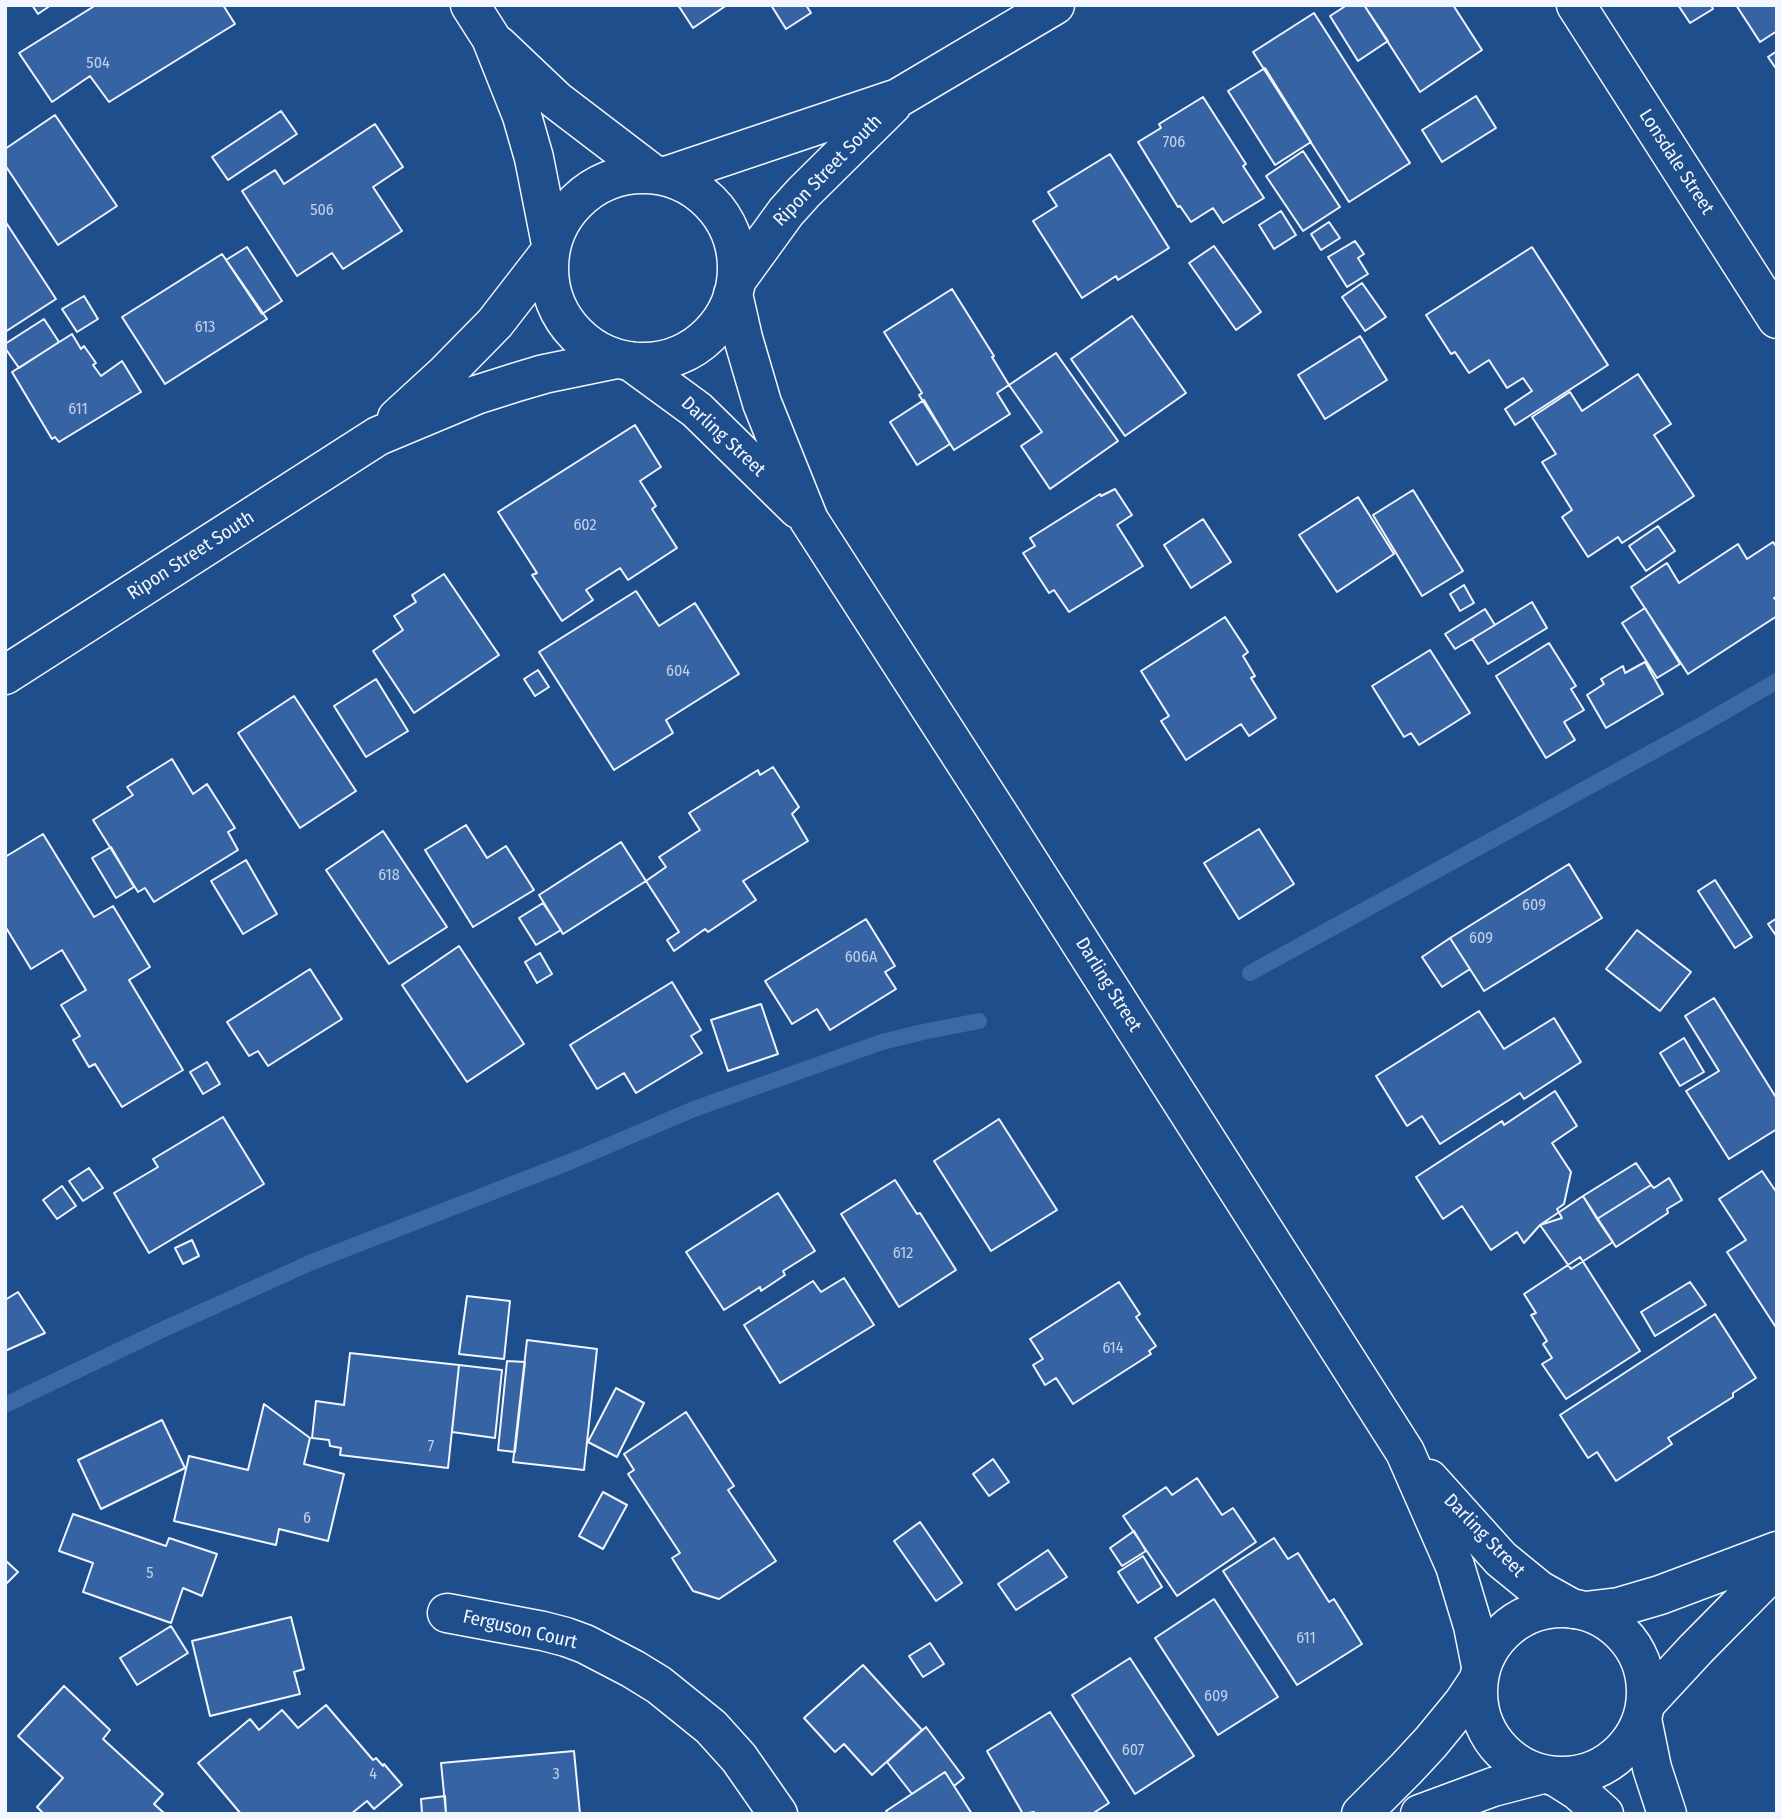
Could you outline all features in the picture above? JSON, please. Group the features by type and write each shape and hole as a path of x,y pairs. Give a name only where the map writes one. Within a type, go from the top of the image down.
{"street":[{"path":"470,5 491,38 522,116 534,158 550,248 548,266 552,293 563,318 581,339 592,348 624,360 670,359 694,347 715,329 729,307 735,288 735,247 722,216 698,191 683,182 659,175 616,177 594,187 567,211 550,248"},
{"name":"Ripon Street South","path":"659,175 898,98 1055,5"},
{"name":"Lonsdale Street","path":"1576,5 1777,318"},
{"path":"491,38 556,100 659,175"},
{"name":"Ripon Street South","path":"735,288 768,235 804,192 898,98"},
{"name":"Ripon Street South","path":"378,436 495,323 550,248"},
{"name":"Darling Street","path":"735,288 743,338 762,402 809,520 1405,1452 1455,1566 1473,1626 1479,1674"},
{"name":"Ripon Street South","path":"5,675 378,436 475,395 517,382 544,374 624,360"},
{"name":"Darling Street","path":"624,360 697,410 809,520"},
{"name":"Darling Street","path":"1405,1452 1501,1559 1539,1590 1579,1610"},
{"path":"1361,1814 1400,1776 1463,1703 1488,1651 1506,1628 1519,1619 1538,1611 1619,1607 1660,1595 1777,1551"},
{"path":"1420,1814 1493,1787 1550,1776 1570,1777 1610,1761 1630,1742 1645,1711 1696,1649 1777,1567"},
{"path":"1579,1610 1613,1624 1634,1645 1641,1658 1652,1768 1667,1814"},
{"name":"Ferguson Court","path":"447,1613 566,1637 586,1644 633,1669 659,1685 711,1727 739,1758 778,1814"},
{"path":"1479,1674 1478,1702 1482,1719 1503,1752 1526,1768 1550,1776 1578,1791 1604,1814"}],"building":[{"path":"32,5 51,5 38,14"},
{"path":"96,5 223,5 235,24 109,102 90,76 52,102 19,53"},
{"path":"678,5 727,5 693,28"},
{"path":"771,5 806,5 811,13 786,29"},
{"path":"1347,5 1364,5 1388,41 1358,61 1330,16"},
{"path":"1364,5 1453,5 1482,50 1420,92"},
{"path":"1678,5 1711,5 1713,9 1690,23"},
{"path":"1736,5 1777,5 1777,31 1760,42"},
{"path":"1314,13 1410,163 1349,202 1253,52"},
{"path":"1777,51 1777,70 1768,57"},
{"path":"1265,68 1311,142 1275,165 1228,91"},
{"path":"1476,96 1496,128 1442,162 1422,130"},
{"path":"1203,97 1246,164 1243,166 1264,198 1223,223 1213,208 1191,222 1180,206 1178,207 1138,142 1161,128 1159,124"},
{"path":"281,111 297,134 228,180 212,157"},
{"path":"55,115 117,206 58,245 5,165 5,149"},
{"path":"375,124 403,167 373,187 402,231 343,269 332,253 297,276 242,191 275,170 284,184"},
{"path":"1303,151 1340,207 1303,231 1266,176"},
{"path":"1110,154 1169,248 1118,280 1116,276 1082,298 1033,221 1057,206 1048,192"},
{"path":"1281,211 1296,235 1274,249 1259,225"},
{"path":"5,221 56,299 5,332"},
{"path":"1329,222 1340,238 1321,250 1311,234"},
{"path":"1355,241 1364,254 1358,258 1368,274 1347,287 1328,257"},
{"path":"1214,246 1261,312 1236,330 1189,263"},
{"path":"247,247 282,301 262,314 226,260"},
{"path":"1532,247 1608,365 1515,425 1505,409 1532,391 1523,378 1507,388 1489,360 1469,373 1455,352 1451,354 1426,315"},
{"path":"222,254 267,319 165,384 122,317"},
{"path":"1362,283 1386,317 1365,331 1342,297"},
{"path":"952,289 1009,385 997,393 1010,414 954,450 884,332"},
{"path":"84,296 98,319 77,332 62,309"},
{"path":"1132,316 1186,393 1125,436 1071,359"},
{"path":"44,319 59,342 19,368 5,344"},
{"path":"72,334 81,349 84,346 96,363 93,365 101,376 122,361 141,392 59,442 55,437 52,439 12,372"},
{"path":"1360,336 1387,380 1325,419 1298,375"},
{"path":"1056,353 1118,441 1050,489 1021,446 1042,432 1009,385"},
{"path":"1638,374 1671,424 1654,435 1694,496 1622,543 1618,537 1588,557 1562,517 1572,510 1542,462 1556,454 1532,417 1570,392 1582,411"},
{"path":"924,400 950,444 917,465 890,422"},
{"path":"635,425 661,467 640,481 656,506 652,509 677,548 628,580 620,568 586,590 593,600 562,621 532,575 537,573 498,512"},
{"path":"1115,489 1132,515 1117,525 1143,566 1069,612 1054,590 1049,593 1023,553 1035,546 1030,538 1100,494 1101,496"},
{"path":"1413,490 1463,571 1422,596 1373,515"},
{"path":"1358,497 1394,554 1337,592 1299,535"},
{"path":"1203,519 1231,562 1191,588 1164,545"},
{"path":"1658,526 1675,551 1646,571 1629,546"},
{"path":"1773,542 1777,548 1777,596 1774,598 1777,601 1777,616 1688,674 1631,587 1667,563 1679,583 1738,544 1747,559"},
{"path":"444,574 499,655 414,713 373,651 403,630 394,616 416,602 412,595"},
{"path":"1464,585 1474,603 1460,611 1450,594"},
{"path":"636,591 659,626 695,603 739,674 666,720 673,733 614,770 539,652"},
{"path":"1532,602 1547,628 1488,664 1472,639"},
{"path":"1645,608 1680,664 1657,678 1622,623"},
{"path":"1485,609 1495,625 1455,649 1445,634"},
{"path":"1225,617 1248,652 1243,656 1255,676 1251,678 1276,718 1249,736 1241,724 1186,760 1161,721 1169,716 1141,671"},
{"path":"1549,643 1576,686 1571,689 1584,710 1564,722 1575,740 1546,758 1496,676"},
{"path":"1430,650 1470,713 1419,745 1411,733 1404,737 1372,686"},
{"path":"1645,662 1663,694 1606,728 1587,695 1604,684 1601,679 1623,666 1625,673"},
{"path":"538,670 549,687 535,696 524,679"},
{"path":"376,679 408,731 366,757 334,706"},
{"path":"294,696 356,791 300,828 238,733"},
{"path":"172,759 193,794 207,784 235,828 228,832 238,850 154,902 145,888 138,892 93,820 133,795 127,787"},
{"path":"773,767 799,807 792,814 808,841 743,881 756,900 708,932 705,929 674,951 667,940 679,932 646,881 666,867 659,857 700,830 689,813 758,770 760,775"},
{"path":"466,825 487,858 506,846 534,890 473,927 425,850"},
{"path":"1259,829 1294,884 1239,919 1204,863"},
{"path":"383,831 447,927 389,964 326,870"},
{"path":"43,834 94,917 113,906 150,967 129,980 183,1070 122,1107 95,1064 89,1067 73,1040 80,1036 61,1005 86,990 62,950 31,969 5,926 5,857"},
{"path":"621,842 646,881 563,934 539,895"},
{"path":"111,847 134,887 116,898 92,858"},
{"path":"246,860 277,914 243,934 211,881"},
{"path":"1569,864 1602,918 1484,991 1450,938"},
{"path":"1715,880 1752,937 1735,948 1698,891"},
{"path":"543,903 561,930 536,945 519,918"},
{"path":"1777,918 1777,937 1768,924"},
{"path":"866,919 895,966 885,972 896,989 830,1030 817,1009 792,1024 765,981"},
{"path":"1637,930 1691,972 1660,1011 1606,969"},
{"path":"1450,938 1470,969 1442,987 1422,957"},
{"path":"459,946 524,1044 467,1082 402,985"},
{"path":"540,953 552,974 537,983 525,962"},
{"path":"310,969 342,1019 268,1066 258,1051 249,1056 227,1022"},
{"path":"672,982 701,1030 691,1036 702,1053 636,1093 624,1073 597,1089 570,1045"},
{"path":"1714,998 1777,1099 1777,1129 1729,1159 1686,1091 1719,1071 1685,1016"},
{"path":"761,1004 778,1054 728,1071 711,1020"},
{"path":"1479,1011 1504,1049 1554,1018 1581,1062 1524,1099 1520,1093 1440,1144 1422,1116 1407,1126 1376,1076"},
{"path":"1684,1038 1704,1072 1680,1086 1660,1053"},
{"path":"207,1062 220,1084 203,1094 190,1072"},
{"path":"1555,1091 1577,1126 1552,1143 1571,1172 1564,1204 1557,1209 1562,1218 1540,1225 1524,1243 1517,1232 1491,1250 1462,1206 1443,1219 1416,1177 1502,1121 1504,1125"},
{"path":"223,1117 264,1184 149,1253 114,1193 158,1167 153,1159"},
{"path":"999,1119 1057,1210 991,1251 934,1161"},
{"path":"1636,1163 1651,1185 1597,1219 1583,1196"},
{"path":"89,1168 103,1188 83,1201 69,1181"},
{"path":"1762,1171 1777,1193 1777,1329 1727,1252 1746,1240 1719,1199"},
{"path":"1669,1178 1682,1200 1667,1209 1668,1213 1616,1247 1597,1219 1651,1185 1654,1188"},
{"path":"895,1180 917,1214 920,1213 956,1270 899,1307 841,1214"},
{"path":"62,1186 76,1206 57,1219 43,1200"},
{"path":"778,1193 815,1251 783,1271 785,1275 761,1291 760,1287 724,1310 686,1252"},
{"path":"1583,1196 1613,1242 1571,1269 1540,1225"},
{"path":"192,1240 199,1256 183,1264 175,1248"},
{"path":"1580,1257 1640,1351 1566,1399 1542,1364 1552,1358 1543,1344 1547,1341 1531,1315 1536,1313 1524,1294"},
{"path":"844,1278 874,1325 780,1383 744,1325 813,1281 821,1292"},
{"path":"1119,1282 1140,1314 1136,1317 1156,1346 1149,1351 1151,1354 1073,1404 1056,1378 1045,1385 1033,1365 1043,1359 1030,1339"},
{"path":"1690,1282 1706,1305 1655,1336 1641,1312"},
{"path":"18,1292 45,1333 5,1351 5,1300"},
{"path":"467,1296 510,1301 504,1359 459,1354"},
{"path":"1715,1314 1756,1378 1733,1393 1733,1397 1668,1438 1672,1444 1616,1481 1597,1452 1588,1458 1560,1415"},
{"path":"527,1340 597,1349 584,1470 513,1462"},
{"path":"350,1353 459,1365 448,1468 340,1455 341,1448 330,1446 329,1440 312,1438 316,1401 344,1405"},
{"path":"507,1361 525,1362 515,1452 498,1450"},
{"path":"459,1365 502,1370 495,1438 452,1432"},
{"path":"616,1388 644,1403 617,1457 588,1442"},
{"path":"264,1404 310,1438 304,1464 344,1474 328,1541 279,1529 276,1545 174,1521 189,1456 248,1470"},
{"path":"686,1412 734,1486 728,1490 776,1561 719,1599 693,1591 672,1558 680,1553 628,1474 634,1470 624,1454"},
{"path":"162,1420 185,1468 101,1509 78,1460"},
{"path":"993,1459 1009,1482 989,1496 973,1474"},
{"path":"1197,1478 1222,1515 1233,1508 1256,1542 1177,1596 1123,1516 1166,1487 1172,1495"},
{"path":"603,1492 627,1505 603,1549 579,1536"},
{"path":"73,1514 166,1546 169,1538 217,1554 202,1596 183,1588 171,1623 83,1592 93,1563 59,1551"},
{"path":"920,1522 962,1583 936,1601 894,1541"},
{"path":"1134,1531 1146,1551 1122,1566 1110,1548"},
{"path":"1274,1538 1288,1559 1298,1553 1329,1602 1334,1599 1362,1644 1297,1685 1223,1571"},
{"path":"1048,1550 1067,1577 1016,1610 998,1584"},
{"path":"1143,1556 1162,1587 1138,1603 1118,1572"},
{"path":"5,1560 18,1572 5,1585"},
{"path":"1214,1599 1278,1697 1218,1735 1155,1638"},
{"path":"291,1617 304,1669 294,1672 300,1694 210,1716 192,1641"},
{"path":"171,1626 188,1653 137,1685 120,1658"},
{"path":"930,1643 944,1664 923,1677 909,1656"},
{"path":"1130,1658 1194,1756 1135,1794 1072,1695"},
{"path":"863,1665 922,1730 872,1775 844,1744 835,1752 804,1718"},
{"path":"64,1686 110,1730 103,1739 163,1794 154,1804 165,1814 44,1814 37,1807 63,1778 18,1736"},
{"path":"326,1705 373,1760 376,1758 383,1766 384,1764 402,1785 374,1809 367,1801 351,1814 241,1814 198,1763 250,1719 259,1730 282,1710 298,1728"},
{"path":"1050,1712 1109,1803 1092,1814 1023,1814 987,1751"},
{"path":"926,1727 964,1778 954,1786 945,1772 912,1794 887,1762"},
{"path":"574,1751 580,1814 446,1814 441,1763"},
{"path":"945,1772 972,1814 888,1814 886,1811"},
{"path":"445,1796 446,1814 422,1814 421,1799"}],"waterway":[{"path":"1250,973 1777,681"},
{"path":"5,1405 312,1262 572,1161 694,1109 882,1042 979,1021"}]}
